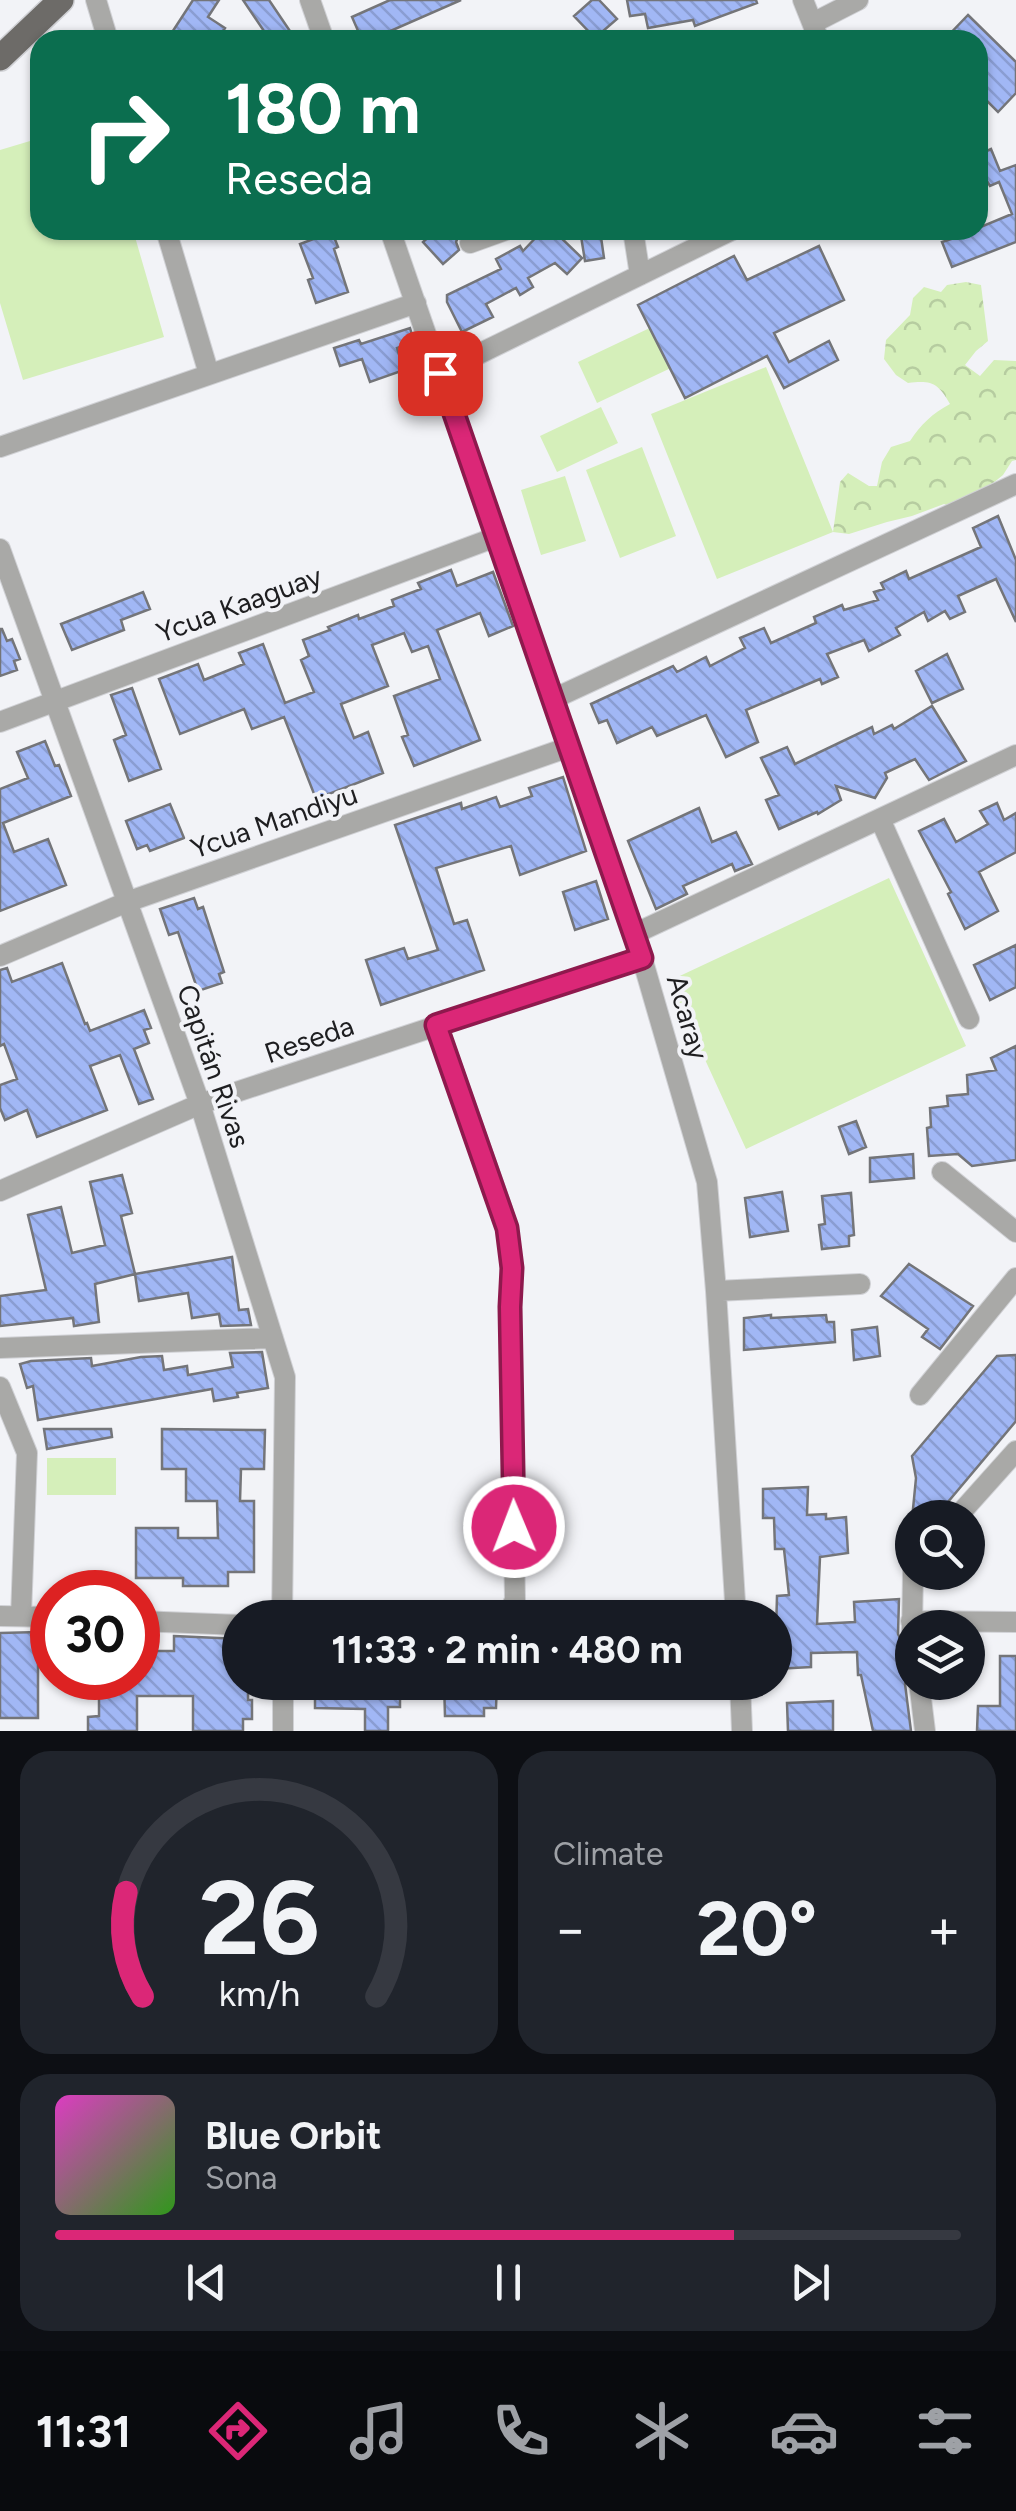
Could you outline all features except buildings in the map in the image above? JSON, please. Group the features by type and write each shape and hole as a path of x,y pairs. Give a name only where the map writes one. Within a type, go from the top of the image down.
{"main road":[{"path":"0,58 61,0"}],"street":[{"path":"96,0 105,30"},
{"path":"310,0 320,30"},
{"path":"803,0 815,30"},
{"path":"819,30 858,0"},
{"path":"169,240 210,374"},
{"name":"Acaray","path":"394,240 642,958 707,1182 735,1600"},
{"path":"470,243 478,240"},
{"path":"635,240 640,275"},
{"path":"440,373 712,240"},
{"path":"0,448 416,303"},
{"path":"552,699 1013,492"},
{"name":"Ycua Kaaguay","path":"0,722 496,537"},
{"name":"Capitán Rivas","path":"0,549 200,1104 285,1377 282,1600"},
{"name":"Ycua Mandiyu","path":"0,956 127,902 569,747"},
{"path":"634,934 1016,755"},
{"path":"880,819 969,1018"},
{"name":"Reseda","path":"0,1192 200,1104 642,958"},
{"path":"436,1025 507,1228 512,1268 514,1600"},
{"path":"942,1172 1016,1232"},
{"path":"920,1395 1016,1278"},
{"path":"716,1291 860,1284"},
{"path":"0,1348 273,1338"},
{"path":"0,1387 27,1453 10,1616"},
{"path":"972,1500 1016,1452"},
{"path":"160,1621 222,1624"},
{"path":"985,1624 1016,1622"},
{"path":"282,1700 283,1731"},
{"path":"741,1700 742,1731"},
{"path":"921,1700 925,1731"}],"green space":[{"path":"30,141 30,240 136,240 164,337 23,380 0,303 0,150"},
{"path":"947,285 981,285 988,341 965,365 980,376 994,360 1016,361 1016,460 960,510 944,504 849,534 833,532 840,482 848,473 869,486 877,486 882,462 891,447 910,441 927,420 950,404 934,384 908,383 896,375 884,359 886,340 910,315 913,298 924,287 941,292"},
{"path":"654,326 673,367 597,403 578,362"},
{"path":"766,367 833,532 717,579 651,414"},
{"path":"601,407 618,443 557,472 540,436"},
{"path":"642,447 676,536 620,558 586,470"},
{"path":"565,476 586,541 541,555 521,490"},
{"path":"889,878 966,1046 746,1149 669,981"},
{"path":"47,1458 116,1458 116,1495 47,1495"}],"route":[{"path":"440,373 642,958 436,1025 507,1228 512,1268 514,1527"}]}
